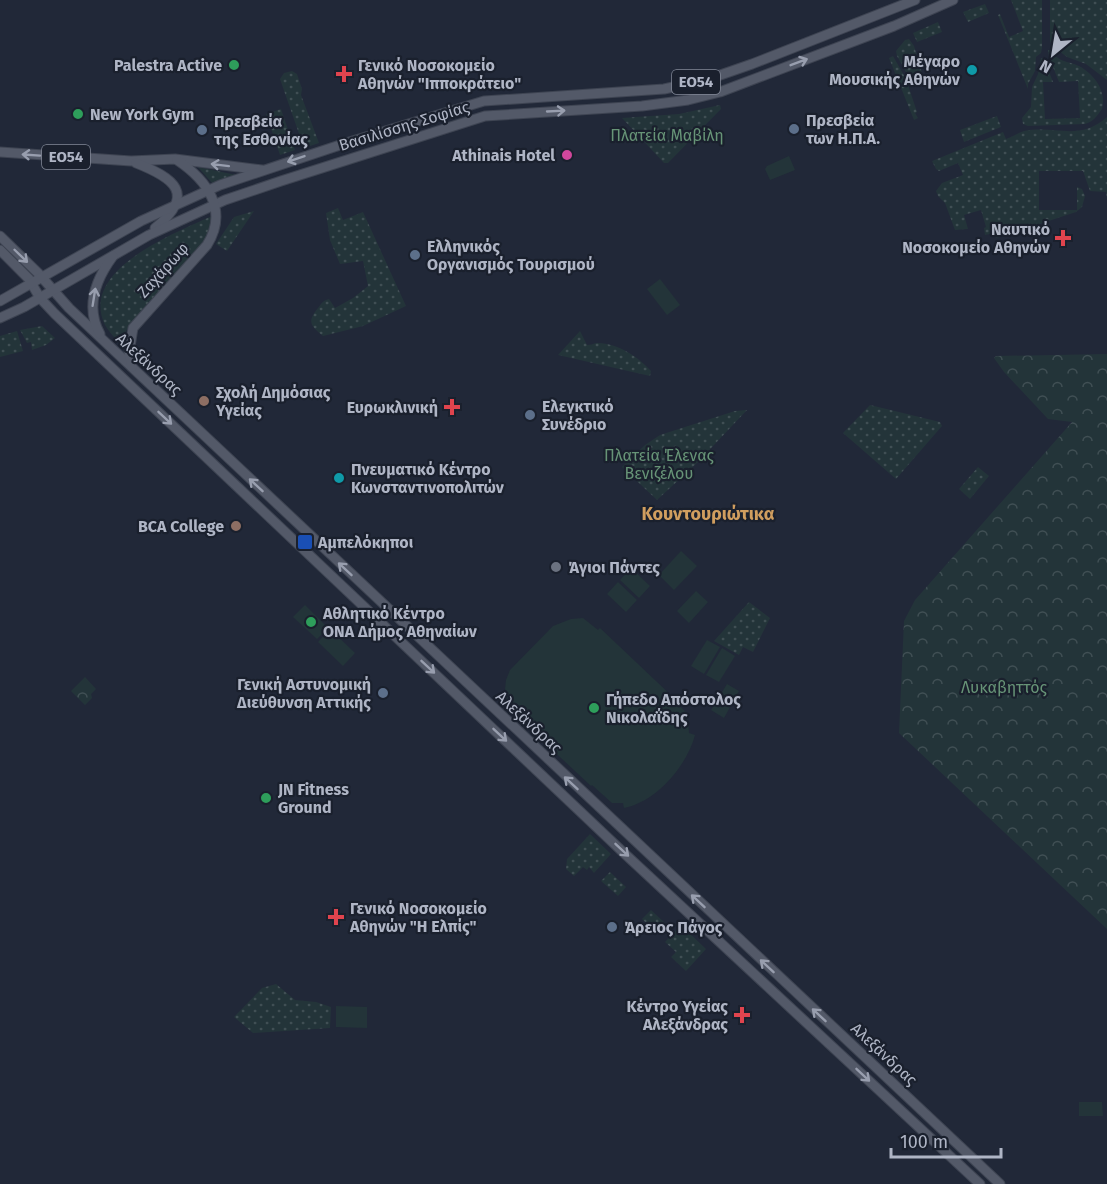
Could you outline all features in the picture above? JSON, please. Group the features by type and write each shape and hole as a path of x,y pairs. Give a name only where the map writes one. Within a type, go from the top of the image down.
{"main road":[{"name":"Βασιλίσσης Σοφίας","path":"0,301 128,228 209,190 346,143 484,101 664,89 705,80 915,0"},
{"name":"Βασιλίσσης Σοφίας","path":"0,318 40,298 136,241 214,205 352,157 485,116 642,106 688,100 720,92 894,26 953,0"},
{"name":"ΕΟ54","path":"0,152 131,161 175,159 265,170"},
{"path":"175,159 197,175 209,190"},
{"path":"131,161 159,172 169,179 177,192 176,206 164,221 136,241"},
{"name":"Ζαχάρωφ","path":"133,369 129,353 133,328 207,245 213,234 217,221 209,190"},
{"name":"Αλεξάνδρας","path":"0,236 106,344 1000,1184"},
{"name":"Αλεξάνδρας","path":"0,250 32,284 40,298 625,854 980,1184"},
{"path":"106,344 95,323 93,302 100,276 116,252"}],"green space":[{"path":"1011,0 1042,0 1042,48 1041,53 1036,57 1035,71 1028,84 1028,89 998,15 1000,14 1009,37 1023,31"},
{"path":"1050,0 1107,0 1107,80 1086,64 1067,57 1050,41"},
{"path":"985,4 989,13 968,22 963,12"},
{"path":"938,22 942,32 917,42 913,33"},
{"path":"909,39 914,46 924,80 912,83 896,51 905,40"},
{"path":"1048,50 1060,59 1085,69 1098,84 1103,96 1102,109 1090,122 1028,126 1023,124 1022,118 1031,107 1032,87 1038,74 1041,58 1044,59 1053,82 1043,82 1045,119 1080,118 1078,81 1059,82"},
{"path":"893,56 906,79 917,112 915,113 918,118 914,120 889,58"},
{"path":"292,71 297,74 302,89 301,95 319,143 304,148 280,79 284,73"},
{"name":"Πλατεία Μαβίλη","path":"720,105 721,109 668,163 664,163 622,118 679,114"},
{"path":"281,109 295,150 280,155 266,114"},
{"path":"997,116 1001,127 964,142 960,130"},
{"path":"1107,117 1107,199 1106,192 1090,191 1083,171 1039,171 1039,210 1077,210 1077,187 1082,189 1085,196 1082,207 1076,212 997,238 990,234 985,235 984,228 986,227 981,210 964,215 968,229 955,230 945,203 936,191 942,183 963,175 958,163 939,171 932,161 1003,132 1006,139 1024,131 1077,131 1097,125"},
{"path":"789,156 795,170 770,180 765,169 767,166"},
{"path":"198,167 241,176 213,184"},
{"path":"338,208 343,220 363,212 406,306 363,326 323,336 313,326 311,320 322,302 329,299 335,308 368,286 363,261 340,264 330,240 326,213"},
{"path":"254,211 227,251 216,244 234,217"},
{"path":"214,215 214,221 203,244 149,302 126,331 126,349 105,325 100,305 106,287 118,270 136,255 178,231"},
{"path":"660,279 680,305 667,315 647,289"},
{"path":"42,326 55,338 46,345 32,350 31,342 27,343 20,330"},
{"path":"17,331 23,351 0,357 0,336"},
{"path":"580,331 587,345 604,343 634,356 651,371 650,376 558,355"},
{"name":"Λυκαβηττός","path":"1107,354 1107,929 899,733 904,621 915,600 1072,422 1048,419 994,358 996,356"},
{"path":"870,405 940,422 942,426 896,479 843,433"},
{"name":"Πλατεία Έλενας Βενιζέλου","path":"747,410 697,463 657,500 622,467 645,445 660,435 735,411"},
{"path":"978,467 989,476 970,499 959,489"},
{"path":"681,551 697,566 674,590 659,575"},
{"path":"631,568 650,586 639,598 620,580"},
{"path":"618,582 637,600 626,612 607,594"},
{"path":"696,591 708,602 689,623 677,611"},
{"path":"749,602 770,618 753,652 743,647 739,655 714,641"},
{"name":"Αθλητικό Κέντρο ΟΝΑ Δήμος Αθηναίων","path":"305,605 328,628 317,639 293,617"},
{"path":"583,618 598,630 600,628 675,699 674,701 687,713 689,733 695,735 685,759 668,781 647,798 624,808 623,803 612,803 591,786 515,715 516,713 504,700 506,680 510,670 553,626 571,619"},
{"path":"330,629 355,653 343,666 318,642"},
{"path":"707,640 720,647 704,674 691,666"},
{"path":"722,648 735,656 719,682 706,675"},
{"path":"85,677 96,689 91,694 92,698 85,705 71,691"},
{"path":"727,684 739,691 724,718 711,710"},
{"path":"590,834 611,854 594,873 589,867 587,870 583,867 574,876 566,869 567,859"},
{"path":"610,872 626,887 618,896 601,881"},
{"path":"651,910 667,925 658,934 642,919"},
{"path":"681,925 706,949 686,971 671,957 676,952 665,942"},
{"path":"276,984 295,1000 316,1002 331,1007 330,1028 253,1033 234,1017 262,988"},
{"path":"336,1006 367,1007 367,1028 336,1027"},
{"path":"1079,1102 1102,1102 1103,1116 1079,1116"}],"place":[{"name":"Palestra Active","path":"234,65"},
{"name":"Μέγαρο Μουσικής Αθηνών","path":"972,70"},
{"name":"Γενικό Νοσοκομείο Αθηνών \"Ιπποκράτειο\"","path":"344,74"},
{"name":"New York Gym","path":"78,114"},
{"name":"Πρεσβεία των Η.Π.Α.","path":"794,129"},
{"name":"Πρεσβεία της Εσθονίας","path":"202,130"},
{"name":"Athinais Hotel","path":"567,155"},
{"name":"Ναυτικό Νοσοκομείο Αθηνών","path":"1063,238"},
{"name":"Ελληνικός Οργανισμός Τουρισμού","path":"415,255"},
{"name":"Σχολή Δημόσιας Υγείας","path":"204,401"},
{"name":"Ευρωκλινική","path":"452,407"},
{"name":"Ελεγκτικό Συνέδριο","path":"530,415"},
{"name":"Πνευματικό Κέντρο Κωνσταντινοπολιτών","path":"339,478"},
{"name":"BCA College","path":"236,526"},
{"name":"Αμπελόκηποι","path":"305,542"},
{"name":"Άγιοι Πάντες","path":"556,567"},
{"name":"Αθλητικό Κέντρο ΟΝΑ Δήμος Αθηναίων","path":"311,622"},
{"name":"Γενική Αστυνομική Διεύθυνση Αττικής","path":"383,693"},
{"name":"Γήπεδο Απόστολος Νικολαΐδης","path":"594,708"},
{"name":"JN Fitness Ground","path":"266,798"},
{"name":"Γενικό Νοσοκομείο Αθηνών \"Η Ελπίς\"","path":"336,917"},
{"name":"Άρειος Πάγος","path":"612,927"},
{"name":"Κέντρο Υγείας Αλεξάνδρας","path":"742,1015"}],"district":[{"name":"Κουντουριώτικα","path":"708,514"}]}
